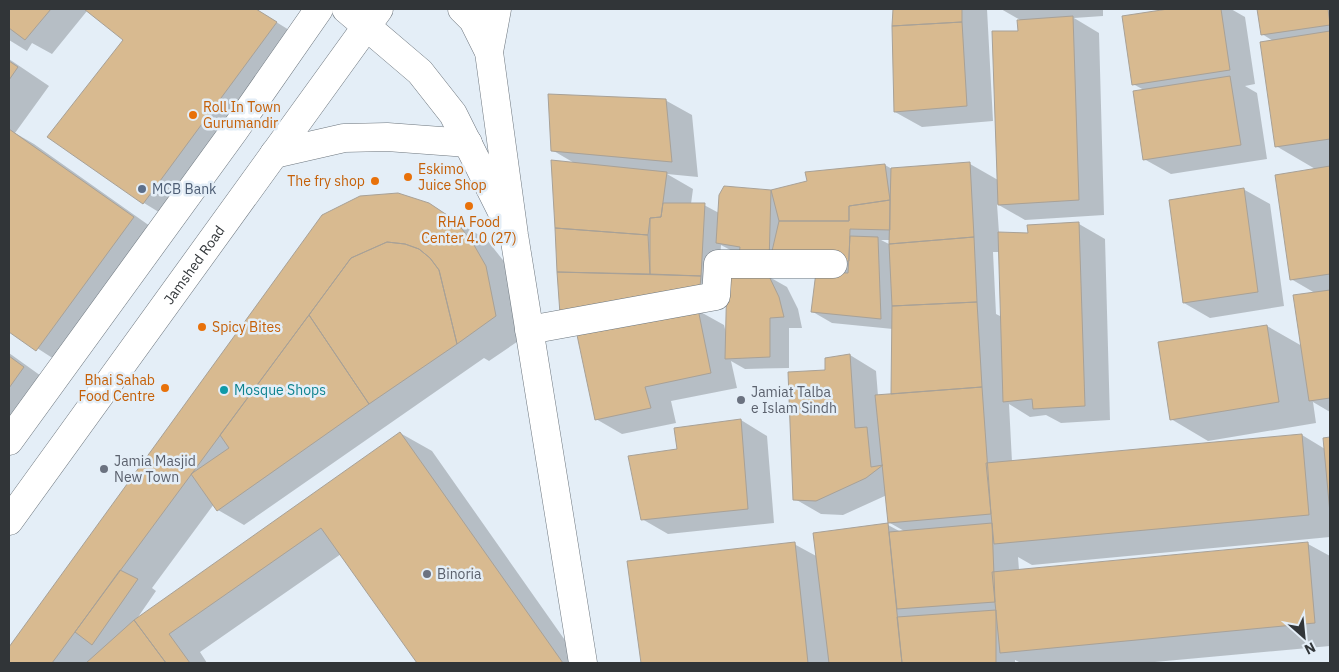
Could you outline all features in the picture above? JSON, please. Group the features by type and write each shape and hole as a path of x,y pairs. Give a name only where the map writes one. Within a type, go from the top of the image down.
{"main road":[{"path":"9,441 234,131 319,9"},
{"path":"346,9 373,17 453,114 514,235"},
{"path":"462,9 473,20 489,52"},
{"path":"497,9 489,52 514,235 583,663"},
{"name":"Jamshed Road","path":"9,521 373,17"},
{"path":"274,154 344,138 387,137 468,143"},
{"path":"529,330 716,296 718,264 833,264"}],"building":[{"path":"9,9 51,9 25,40 9,28"},
{"path":"84,9 256,9 277,22 143,204 47,137 123,40"},
{"path":"893,9 962,9 962,22 892,26"},
{"path":"1168,9 1221,9 1230,70 1132,85 1122,16"},
{"path":"1257,9 1328,9 1330,25 1261,35"},
{"path":"1073,16 1079,200 998,205 992,31 1018,31 1017,20"},
{"path":"962,22 967,106 894,112 892,26"},
{"path":"1330,31 1330,139 1275,147 1260,42"},
{"path":"9,61 18,67 9,80"},
{"path":"1230,76 1241,145 1143,160 1133,91"},
{"path":"548,94 666,99 672,162 551,151"},
{"path":"9,129 134,217 36,351 9,332"},
{"path":"551,160 667,172 661,217 650,218 648,235 555,228"},
{"path":"970,162 974,237 889,244 891,168"},
{"path":"885,164 890,200 849,206 849,221 779,221 771,190 807,181 805,172"},
{"path":"1330,166 1330,274 1290,280 1275,175"},
{"path":"724,186 771,190 769,264 738,264 740,247 716,243 719,195"},
{"path":"1244,188 1258,292 1183,303 1169,200"},
{"name":"Mosque Shops","path":"398,193 429,203 456,221 474,245 486,266 496,316 457,344 439,270 430,258 419,249 405,244 387,242 351,258 52,663 9,663 9,647 322,215 360,196"},
{"path":"890,200 890,230 850,229 849,261 769,264 779,221 849,221 849,206"},
{"path":"663,203 705,203 701,276 650,274 650,218 661,217"},
{"path":"1079,222 1085,406 1033,409 1032,399 1003,402 998,232 1028,233 1027,225"},
{"path":"555,228 648,235 650,274 557,272"},
{"path":"850,236 878,237 881,319 811,312 816,272 848,273"},
{"path":"974,237 977,302 892,306 889,244"},
{"path":"387,242 405,244 419,249 430,258 439,270 457,344 369,404 309,315 351,258"},
{"path":"557,272 701,276 699,297 560,314"},
{"path":"727,273 768,274 779,297 784,317 770,318 770,357 725,359"},
{"path":"1330,290 1330,398 1309,401 1293,295"},
{"path":"977,302 982,387 891,394 892,306"},
{"path":"698,309 711,373 645,387 651,408 595,420 577,335"},
{"path":"309,315 369,404 217,511 191,474 229,448 220,435"},
{"path":"1267,325 1279,402 1170,420 1158,342"},
{"path":"850,354 855,428 867,427 871,467 883,465 866,478 816,501 793,500 788,372 825,370 825,358"},
{"path":"9,356 24,367 9,388"},
{"path":"982,387 991,514 888,523 875,395"},
{"path":"741,419 748,509 641,520 628,456 677,449 674,428"},
{"name":"Binoria","path":"400,432 563,663 417,663 321,528 169,634 190,663 166,663 134,620"},
{"path":"1302,434 1309,515 994,544 986,463"},
{"path":"1330,437 1330,513 1323,438"},
{"path":"888,523 902,663 829,663 813,533"},
{"path":"992,523 995,602 897,609 889,532"},
{"path":"795,542 808,663 641,663 627,561"},
{"path":"1308,542 1315,623 1000,653 992,572"},
{"path":"120,570 138,579 92,645 75,632"},
{"path":"996,610 996,663 902,663 897,617"},
{"path":"134,620 166,663 86,663"}],"place":[{"name":"Roll In Town Gurumandir","path":"193,115"},
{"name":"Eskimo Juice Shop","path":"408,177"},
{"name":"The fry shop","path":"375,181"},
{"name":"MCB Bank","path":"142,189"},
{"name":"RHA Food Center 4.0 (27)","path":"469,206"},
{"name":"Spicy Bites","path":"202,327"},
{"name":"Bhai Sahab Food Centre","path":"165,388"},
{"name":"Mosque Shops","path":"224,390"},
{"name":"Jamiat Talba e Islam Sindh","path":"741,400"},
{"name":"Jamia Masjid New Town","path":"104,469"},
{"name":"Binoria","path":"427,574"}]}
